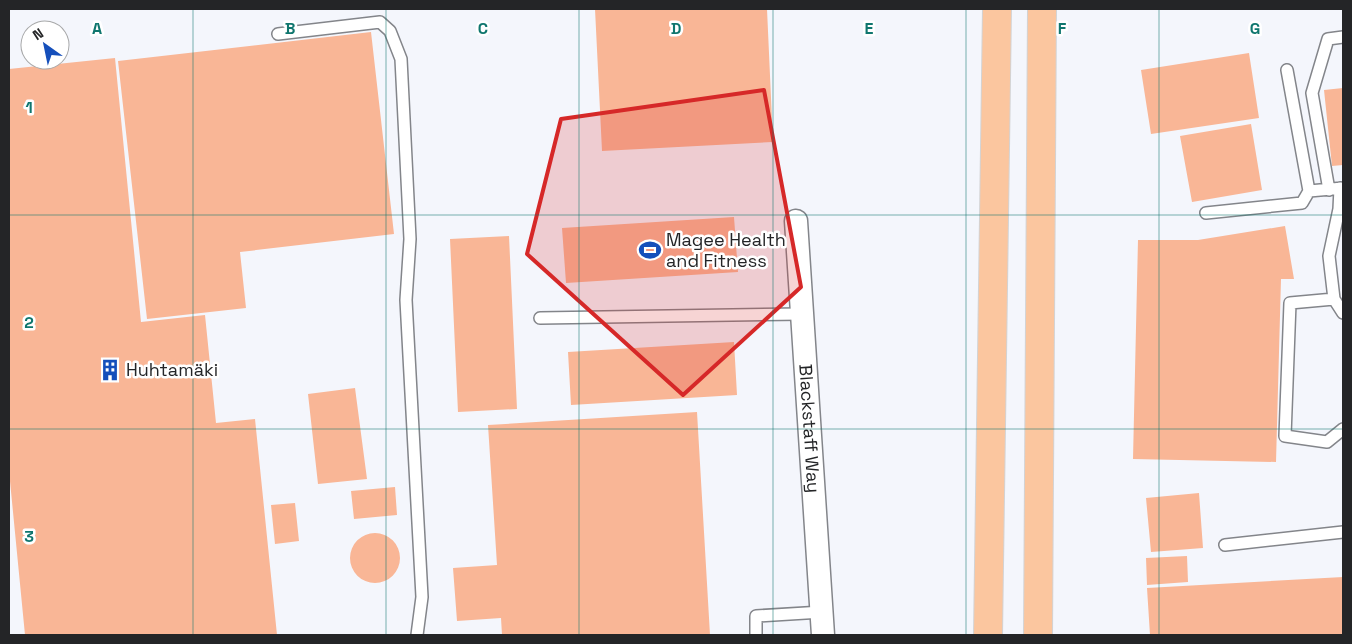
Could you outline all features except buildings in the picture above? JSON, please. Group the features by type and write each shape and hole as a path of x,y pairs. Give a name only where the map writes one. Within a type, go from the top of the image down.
{"highway":[{"path":"988,635 997,9"},
{"path":"1038,635 1042,9"}],"street":[{"name":"Blackstaff Way","path":"796,221 824,635"}],"lane":[{"path":"278,34 380,22 390,31 401,59 410,239 406,300 422,597 418,635"},
{"path":"1343,38 1328,39 1312,93 1337,189 1339,209 1329,256 1334,299 1343,312"},
{"path":"1206,213 1302,203 1309,191 1287,70"},
{"path":"1309,191 1337,189"},
{"path":"1334,299 1290,303 1285,436 1328,442 1343,429"},
{"path":"540,318 802,314"},
{"path":"1225,545 1343,532"},
{"path":"756,635 756,616 822,612"}],"highlighted area":[{"path":"764,90 801,287 683,395 527,254 561,119"}],"place":[{"name":"Magee Health and Fitness","path":"650,250"},
{"name":"Huhtamäki","path":"110,370"}]}
